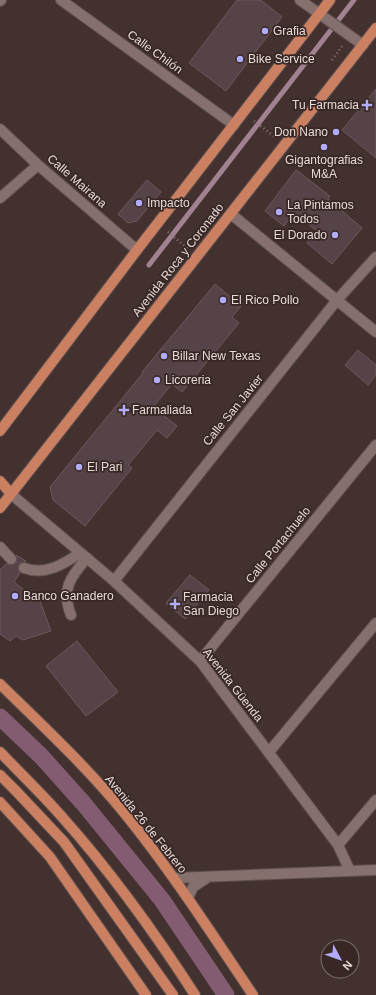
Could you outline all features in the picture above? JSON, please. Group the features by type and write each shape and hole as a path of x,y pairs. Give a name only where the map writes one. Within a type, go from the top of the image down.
{"main road":[{"path":"0,431 234,125 323,15 330,0"},
{"name":"Avenida Roca y Coronado","path":"0,508 376,28"},
{"path":"0,481 11,494"},
{"name":"Avenida 26 de Febrero","path":"0,684 63,746 125,814 174,878 253,995"},
{"path":"0,752 62,816 89,848 175,963 195,995"},
{"path":"0,775 16,790 64,842 173,995"},
{"path":"0,802 50,857 146,995"}],"street":[{"name":"Calle Chilón","path":"61,0 234,125"},
{"path":"300,0 363,44"},
{"name":"Calle Mairana","path":"0,130 38,165 138,250"},
{"path":"0,198 38,165"},
{"path":"231,214 376,332"},
{"name":"Calle San Javier","path":"114,581 337,300 376,257"},
{"name":"Calle Portachuelo","path":"200,661 376,445"},
{"name":"Avenida Güenda","path":"11,494 114,581 200,661 338,845 350,871"},
{"path":"0,546 11,558"},
{"path":"24,568 32,571 44,571 84,556"},
{"path":"71,615 66,591 69,581 84,556"},
{"path":"269,752 376,623"},
{"path":"338,845 376,800"},
{"path":"174,878 376,870"},
{"path":"188,898 193,887 208,877"}],"path":[{"path":"254,120 266,130"},
{"path":"167,231 178,241"}],"building":[{"path":"237,0 261,0 282,17 226,91 189,63"},
{"path":"376,89 376,158 342,130"},
{"path":"296,170 330,196 328,199 362,228 332,264 307,243 317,231 294,213 284,226 265,211"},
{"name":"Impacto","path":"147,180 161,192 137,221 128,223 118,214"},
{"path":"215,284 241,306 232,317 239,323 182,392 172,384 153,407 177,426 167,438 157,430 128,465 132,468 85,526 53,500 50,487"},
{"path":"358,350 376,365 376,375 368,385 345,365"},
{"name":"Banco Ganadero","path":"16,555 26,561 19,564 18,569 20,573 14,582 33,597 37,593 51,631 23,640 16,636 10,641 0,634 0,570 6,564 12,565 16,563"},
{"path":"190,575 209,590 185,619 166,603"},
{"path":"77,641 118,692 86,716 46,666"}],"waterway":[{"path":"149,265 354,0"},
{"path":"0,717 41,756 84,804 162,900 226,995"}],"place":[{"name":"Grafia","path":"265,31"},
{"name":"Bike Service","path":"240,59"},
{"name":"Tu Farmacia","path":"367,105"},
{"name":"Don Nano","path":"336,132"},
{"name":"Gigantografias M&A","path":"324,147"},
{"name":"Impacto","path":"139,203"},
{"name":"La Pintamos Todos","path":"279,212"},
{"name":"El Dorado","path":"335,235"},
{"name":"El Rico Pollo","path":"223,300"},
{"name":"Billar New Texas","path":"164,356"},
{"name":"Licoreria","path":"157,380"},
{"name":"Farmaliada","path":"124,410"},
{"name":"El Pari","path":"79,467"},
{"name":"Banco Ganadero","path":"15,596"},
{"name":"Farmacia San Diego","path":"175,604"}]}
